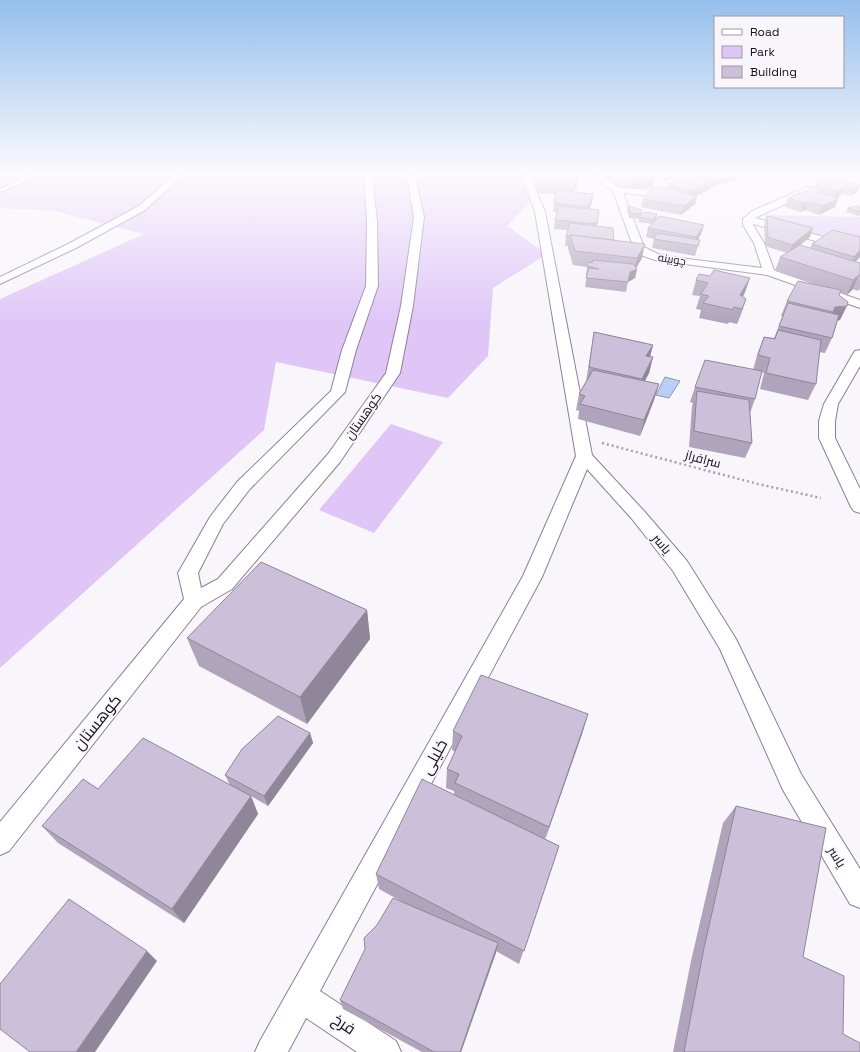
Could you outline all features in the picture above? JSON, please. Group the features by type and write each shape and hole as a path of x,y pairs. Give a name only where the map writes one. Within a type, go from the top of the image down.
{"street":[{"path":"0,280 72,246 111,225"},
{"path":"194,601 188,572 216,521 244,486 338,392 349,350 372,286 372,225"},
{"name":"کوهستان","path":"0,842 194,601 225,584 334,458 393,373 407,306 418,225"},
{"path":"542,225 582,447"},
{"name":"چوبینه","path":"630,225 639,249 645,253 671,260 769,272 860,304"},
{"path":"748,225 759,243 769,272"},
{"path":"770,225 860,250"},
{"path":"860,354 831,404 827,421 827,438 860,507"},
{"name":"یاسر","path":"582,447 680,566 729,646 792,782 860,894"},
{"name":"خلیلی","path":"271,1052 532,577 582,447"},
{"name":"فرخ","path":"302,997 385,1052"}],"path":[{"name":"سرافراز","path":"582,447 821,498"}],"green space":[{"path":"110,225 508,225 507,226 547,254 493,288 488,356 448,398 276,362 264,430 0,668 0,299 144,234"},
{"path":"777,225 860,225 860,248"},
{"path":"391,424 443,442 374,533 319,510"}],"water":[{"path":"665,377 680,381 669,398 656,395"}],"building":[{"path":"569,225 588,225 613,228 614,240 570,235 569,237 566,237"},
{"path":"651,225 704,225 696,237 648,228"},
{"path":"767,225 802,225 813,228 792,245 768,237"},
{"path":"833,230 860,237 860,250 854,257 812,244"},
{"path":"657,233 700,240 698,246 654,239"},
{"path":"570,235 645,244 637,258 575,251"},
{"path":"800,245 860,263 860,275 853,280 780,257"},
{"path":"593,260 633,264 637,269 630,272 628,282 586,278 589,268 599,269 587,266 588,262 592,263"},
{"path":"714,270 750,278 740,295 746,299 742,309 734,307 733,310 703,303 709,296 701,294 708,283 696,280 699,274 710,276"},
{"path":"798,281 841,290 839,295 848,302 847,306 835,307 833,312 787,301"},
{"path":"788,303 839,315 832,338 779,326"},
{"path":"778,330 821,340 816,384 766,373 770,358 758,355 764,337 775,339"},
{"path":"594,332 653,345 646,356 653,357 642,379 589,367"},
{"path":"705,360 762,371 755,399 695,387"},
{"path":"593,370 659,384 644,420 580,404 585,396 579,394"},
{"path":"697,391 749,400 752,443 694,431"},
{"path":"261,562 367,610 300,697 187,638"},
{"path":"481,675 588,714 549,827 455,783 459,774 447,769 462,736 453,731"},
{"path":"278,716 310,733 264,796 225,775 242,749"},
{"path":"143,738 251,796 172,909 42,826 83,779 98,789"},
{"path":"422,779 559,846 524,951 376,874"},
{"path":"736,806 826,828 803,957 844,976 843,1034 860,1043 860,1052 684,1052 704,948"},
{"path":"393,898 498,943 460,1052 434,1052 340,1000 365,949 364,938 377,925"},
{"path":"69,899 147,951 76,1052 30,1052 0,1029 0,984"}]}
